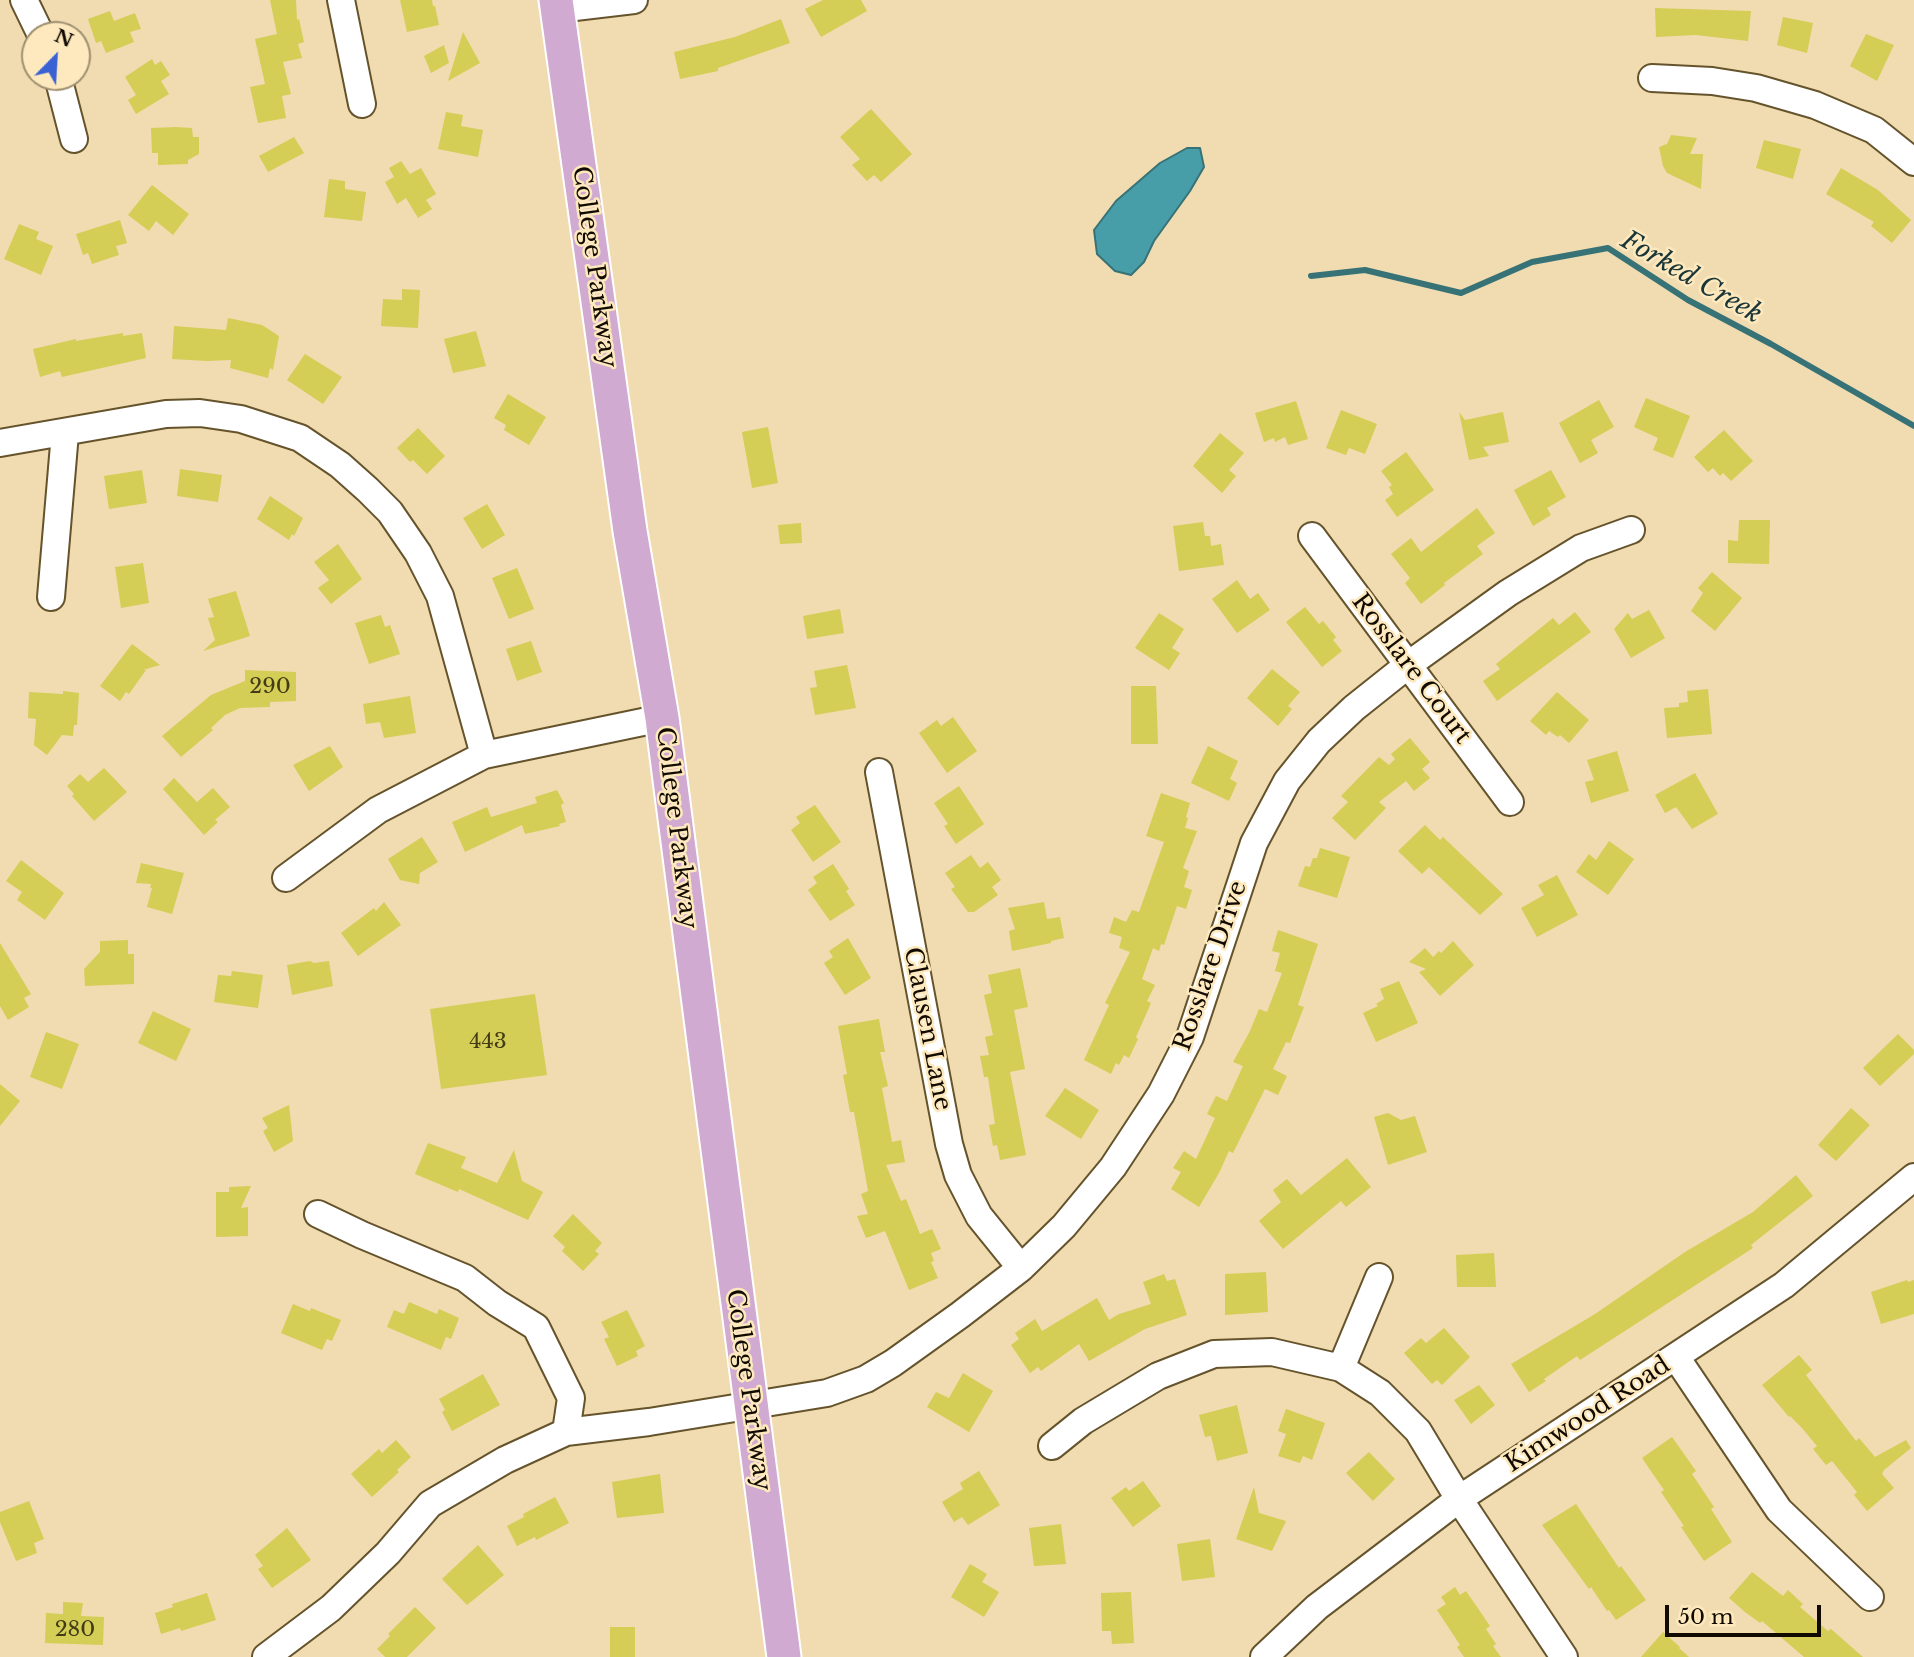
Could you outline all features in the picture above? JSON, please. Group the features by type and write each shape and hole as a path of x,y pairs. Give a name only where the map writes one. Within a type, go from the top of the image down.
{"main road":[{"name":"College Parkway","path":"557,4 630,531 662,718 784,1657"}],"street":[{"path":"24,0 34,21"},
{"path":"341,0 362,104"},
{"path":"557,4 634,0"},
{"path":"1652,78 1712,81 1756,88 1815,105 1874,130 1914,162"},
{"path":"62,91 74,139"},
{"path":"0,443 166,414 200,413 241,419 300,438 340,465 390,512 424,564 440,596 484,755"},
{"path":"51,597 65,433"},
{"name":"Rosslare Drive","path":"266,1657 331,1608 388,1553 430,1504 505,1460 566,1432 649,1422 827,1393 866,1379 893,1363 1021,1268 1064,1226 1113,1167 1161,1094 1190,1037 1254,843 1287,780 1354,708 1408,665 1508,593 1581,548 1631,530"},
{"name":"Rosslare Court","path":"1312,536 1510,802"},
{"path":"286,878 378,810 484,755 662,718"},
{"name":"Clausen Lane","path":"879,772 949,1144 958,1175 979,1216 1021,1268"},
{"name":"Kimwood Road","path":"1264,1657 1317,1607 1459,1499 1784,1286 1914,1177"},
{"path":"318,1214 464,1278 536,1327 571,1398 566,1432"},
{"path":"1341,1368 1379,1278"},
{"path":"1052,1446 1083,1421 1158,1376 1214,1354 1272,1352 1341,1368 1380,1392 1418,1431 1459,1499 1564,1657"},
{"path":"1676,1357 1779,1510 1870,1597"}],"water":[{"path":"1187,148 1200,148 1204,167 1190,191 1154,241 1144,262 1131,275 1115,271 1097,254 1094,230 1116,201 1160,163"}],"building":[{"path":"270,0 296,0 297,20 299,19 304,42 298,44 302,58 283,62 291,94 282,96 286,118 258,123 250,87 265,84 255,39 277,34"},
{"path":"400,0 432,0 439,25 407,32"},
{"path":"823,0 861,0 867,11 821,37 805,9"},
{"path":"1655,8 1751,11 1748,41 1696,35 1656,37"},
{"path":"110,11 114,21 135,13 141,29 130,32 134,42 106,53 101,41 96,43 91,21 88,19"},
{"path":"1783,17 1813,23 1807,53 1777,45"},
{"path":"781,19 790,43 718,68 718,71 680,79 674,52 735,37"},
{"path":"463,32 480,63 448,81"},
{"path":"1866,34 1894,45 1877,81 1850,66"},
{"path":"444,45 449,63 431,73 424,56"},
{"path":"152,59 155,65 161,61 170,75 161,81 169,94 136,114 128,100 136,95 125,77"},
{"path":"871,109 912,154 881,182 874,175 867,181 852,165 860,159 840,137"},
{"path":"446,112 463,115 461,126 483,130 478,157 438,149"},
{"path":"151,128 192,128 193,137 199,137 199,154 188,160 188,164 158,165 158,153 152,153"},
{"path":"1671,135 1697,138 1690,154 1703,154 1701,189 1667,173 1663,166 1659,147 1667,144"},
{"path":"294,137 304,153 268,172 259,156"},
{"path":"1764,140 1801,149 1793,179 1756,168"},
{"path":"401,161 410,174 421,168 436,194 426,200 432,209 418,218 406,198 397,204 385,182 394,177 389,168"},
{"path":"1841,168 1878,190 1911,220 1892,243 1871,226 1874,222 1826,194"},
{"path":"329,179 345,181 345,189 366,192 362,221 324,217"},
{"path":"152,185 189,214 173,235 156,221 149,231 128,215"},
{"path":"120,220 127,243 116,246 119,255 92,264 88,253 83,255 76,234"},
{"path":"19,224 39,232 36,239 53,246 41,275 4,259"},
{"path":"402,289 420,290 418,328 381,326 383,299 402,300"},
{"path":"228,318 262,325 279,336 273,370 270,368 268,378 230,368 231,360 172,359 174,326 226,330"},
{"path":"476,331 486,366 453,373 444,339"},
{"path":"123,333 123,336 142,333 146,358 62,377 60,371 40,377 33,349 76,339"},
{"path":"305,354 342,377 323,404 287,380"},
{"path":"508,394 546,417 529,445 504,430 506,425 494,418"},
{"path":"1646,398 1690,416 1673,458 1653,450 1658,438 1634,427"},
{"path":"1599,400 1614,427 1591,440 1598,453 1580,463 1559,423"},
{"path":"1296,401 1308,439 1288,445 1285,437 1275,442 1274,438 1264,442 1255,413"},
{"path":"1341,410 1377,424 1365,454 1349,448 1346,455 1326,448"},
{"path":"1459,412 1465,420 1503,412 1509,442 1483,447 1489,456 1469,460"},
{"path":"768,427 778,483 752,488 742,432"},
{"path":"418,428 445,456 427,474 397,448"},
{"path":"1724,430 1753,461 1731,481 1723,473 1720,476 1713,468 1708,472 1694,457"},
{"path":"1220,433 1244,453 1229,470 1236,476 1222,493 1193,466"},
{"path":"1406,452 1434,490 1397,517 1385,500 1393,494 1389,487 1392,485 1381,471"},
{"path":"180,469 222,475 218,502 177,496"},
{"path":"142,470 147,503 109,509 104,476"},
{"path":"1551,470 1566,497 1547,508 1551,515 1533,526 1514,490"},
{"path":"270,496 303,518 289,540 257,519"},
{"path":"487,504 505,535 482,549 463,518"},
{"path":"1477,508 1495,533 1477,546 1483,554 1421,604 1405,583 1410,578 1391,554 1411,538 1421,552"},
{"path":"1739,520 1770,520 1769,564 1728,563 1728,540 1738,541"},
{"path":"1203,522 1205,536 1210,536 1211,546 1221,544 1224,565 1179,571 1173,526"},
{"path":"801,523 802,543 780,544 778,525"},
{"path":"338,544 362,579 331,604 318,588 329,580 314,562"},
{"path":"143,563 149,603 121,608 115,567"},
{"path":"517,568 534,609 509,619 492,578"},
{"path":"1712,572 1742,598 1715,631 1691,611 1703,593 1698,588"},
{"path":"1237,580 1250,599 1258,593 1270,610 1237,633 1212,599"},
{"path":"236,591 250,636 203,651 215,640 208,618 214,617 208,599"},
{"path":"1305,607 1319,624 1323,621 1336,637 1333,640 1342,651 1322,667 1286,622"},
{"path":"840,609 844,633 807,639 803,616"},
{"path":"1649,610 1665,638 1631,658 1614,629 1628,613 1632,619"},
{"path":"1575,612 1591,632 1497,701 1483,681 1500,669 1496,664 1553,618 1559,625"},
{"path":"1159,613 1184,629 1172,648 1180,653 1169,670 1135,648"},
{"path":"381,615 385,627 390,625 400,654 369,664 355,623"},
{"path":"531,641 542,672 517,681 506,649"},
{"path":"132,644 160,665 143,670 146,670 129,694 126,692 120,701 100,686"},
{"path":"847,665 856,708 815,715 810,688 817,687 814,671"},
{"path":"1272,669 1300,692 1288,706 1292,709 1278,726 1247,698"},
{"path":"245,670 296,672 296,701 270,702 270,707 240,708 225,715 211,728 213,730 181,757 162,736 211,695 245,681"},
{"path":"1131,686 1156,686 1158,744 1131,744"},
{"path":"1708,689 1712,734 1667,738 1664,708 1679,707 1679,703 1688,702 1687,691"},
{"path":"63,691 79,693 77,725 74,725 73,736 62,735 47,755 34,745 36,719 28,718 29,692 63,694"},
{"path":"1557,692 1589,720 1569,743 1560,735 1558,737 1549,731 1546,735 1530,721"},
{"path":"410,696 416,733 384,738 380,722 366,724 363,704"},
{"path":"953,717 977,751 947,773 919,733 937,720 941,726"},
{"path":"1410,738 1430,762 1422,769 1430,778 1414,791 1406,781 1379,802 1386,808 1355,840 1332,818 1348,802 1341,796 1379,757 1389,765 1395,759 1391,754"},
{"path":"330,746 343,767 309,791 293,765"},
{"path":"1208,746 1238,761 1230,779 1237,783 1229,801 1191,783"},
{"path":"1617,751 1629,791 1591,803 1585,782 1594,780 1587,760"},
{"path":"104,768 127,792 94,821 72,796 74,794 67,786 80,774 88,782"},
{"path":"1695,773 1718,814 1692,829 1676,807 1665,813 1655,795"},
{"path":"174,778 197,802 213,788 230,807 215,820 218,822 204,835 163,789"},
{"path":"959,786 984,824 956,844 944,826 948,824 934,803"},
{"path":"557,790 564,803 561,805 566,822 559,824 560,826 525,834 522,825 465,852 452,822 487,807 491,817 537,803 535,797"},
{"path":"1161,793 1190,803 1185,828 1197,831 1183,868 1189,871 1184,887 1192,890 1186,909 1177,906 1164,945 1161,944 1159,951 1153,948 1142,979 1155,985 1147,1001 1151,1003 1129,1058 1124,1055 1111,1074 1084,1060 1109,1005 1105,1003 1130,952 1119,948 1122,937 1109,933 1114,917 1126,922 1132,910 1139,912 1164,842 1146,836"},
{"path":"815,805 841,842 813,862 791,830 800,823 796,817"},
{"path":"1425,825 1440,840 1443,837 1503,894 1480,915 1429,867 1422,874 1398,851"},
{"path":"422,837 438,862 420,873 419,884 400,880 388,859"},
{"path":"1609,841 1634,859 1608,895 1576,872 1589,854 1596,860"},
{"path":"1320,848 1350,857 1337,898 1298,886 1305,866 1310,867"},
{"path":"971,855 980,868 988,862 1001,880 992,887 998,895 974,912 968,912 951,889 955,887 945,873"},
{"path":"21,860 64,893 45,920 17,900 22,892 6,881"},
{"path":"141,863 184,873 172,914 147,907 151,884 136,883"},
{"path":"833,864 849,889 846,891 855,905 830,921 808,890 817,883 813,877"},
{"path":"1557,875 1578,915 1537,937 1521,908 1544,895 1538,885"},
{"path":"384,902 401,925 358,956 341,933 374,908 376,911"},
{"path":"1044,902 1047,919 1060,917 1064,938 1012,951 1009,931 1015,929 1008,908"},
{"path":"1278,930 1318,944 1298,1005 1304,1007 1290,1043 1286,1042 1273,1069 1287,1076 1278,1095 1265,1089 1233,1153 1229,1151 1199,1207 1171,1189 1181,1172 1173,1168 1184,1151 1196,1159 1215,1118 1207,1114 1216,1096 1227,1101 1243,1066 1233,1062 1259,1009 1267,1012 1282,973 1275,971 1280,953 1272,951"},
{"path":"848,938 871,978 845,995 824,963 833,957 829,951"},
{"path":"128,940 128,954 134,954 134,984 85,986 84,969 100,952 100,941"},
{"path":"1453,941 1474,965 1440,996 1419,972 1426,969 1409,962 1425,948 1433,957"},
{"path":"0,943 31,994 24,998 29,1007 8,1020 0,1006"},
{"path":"329,961 333,986 292,995 287,965"},
{"path":"1020,968 1028,1007 1014,1010 1025,1069 1010,1072 1026,1155 1000,1160 997,1145 993,1146 989,1125 995,1124 988,1077 984,1077 980,1056 989,1055 985,1037 993,1035 984,995 992,993 988,975"},
{"path":"232,971 263,975 258,1008 214,1002 218,975 231,976"},
{"path":"1399,981 1418,1023 1376,1042 1363,1013 1378,1006 1376,1004 1384,999 1380,989"},
{"path":"535,994 547,1075 441,1089 430,1009"},
{"path":"153,1011 191,1029 176,1061 138,1043"},
{"path":"879,1019 885,1052 880,1052 888,1086 882,1088 892,1142 901,1140 905,1162 886,1165 901,1201 906,1199 920,1234 932,1229 941,1249 931,1253 934,1261 931,1262 938,1278 909,1290 885,1231 866,1238 857,1216 868,1214 861,1194 868,1191 854,1112 850,1112 843,1075 847,1074 838,1026"},
{"path":"46,1032 79,1044 62,1089 30,1077"},
{"path":"1898,1034 1914,1050 1914,1054 1880,1086 1863,1068"},
{"path":"0,1084 20,1101 0,1126"},
{"path":"1065,1088 1099,1110 1081,1139 1045,1116"},
{"path":"289,1105 293,1141 274,1152 263,1131 268,1128 262,1118"},
{"path":"1851,1108 1870,1125 1836,1161 1818,1145"},
{"path":"1388,1113 1401,1120 1415,1116 1427,1152 1388,1165 1374,1117"},
{"path":"428,1143 466,1157 461,1168 497,1183 514,1150 522,1181 543,1192 528,1220 459,1189 458,1192 415,1174"},
{"path":"1347,1158 1371,1187 1346,1207 1341,1201 1283,1249 1259,1221 1281,1202 1273,1190 1287,1179 1301,1195"},
{"path":"1796,1175 1813,1196 1751,1245 1753,1248 1580,1360 1577,1356 1529,1392 1511,1364 1595,1314 1685,1252 1753,1212"},
{"path":"251,1186 241,1208 248,1207 248,1236 216,1237 216,1192 229,1192 229,1187"},
{"path":"573,1214 602,1243 595,1251 599,1254 583,1271 562,1251 565,1247 553,1236"},
{"path":"1494,1253 1496,1287 1457,1287 1456,1255"},
{"path":"1266,1272 1268,1312 1225,1315 1225,1274"},
{"path":"1164,1274 1167,1281 1175,1279 1187,1315 1145,1329 1089,1361 1079,1344 1041,1371 1038,1367 1030,1373 1011,1345 1019,1339 1015,1333 1035,1319 1042,1331 1097,1298 1109,1320 1151,1304 1143,1282"},
{"path":"1914,1280 1914,1314 1881,1324 1871,1292"},
{"path":"409,1302 437,1314 439,1309 459,1318 451,1339 446,1337 441,1350 387,1327 394,1310 404,1314"},
{"path":"293,1304 341,1320 332,1341 327,1339 322,1350 281,1333"},
{"path":"627,1310 645,1346 636,1351 638,1356 617,1366 604,1339 609,1337 601,1322"},
{"path":"1444,1328 1470,1357 1442,1385 1437,1380 1432,1384 1404,1353 1421,1338 1426,1343"},
{"path":"1799,1355 1812,1370 1806,1375 1856,1441 1859,1438 1875,1457 1906,1440 1911,1448 1884,1470 1882,1474 1894,1488 1867,1511 1854,1495 1857,1492 1832,1461 1826,1465 1813,1449 1817,1446 1762,1385"},
{"path":"963,1373 993,1391 969,1432 927,1407 936,1392 949,1398"},
{"path":"483,1374 500,1405 452,1431 442,1412 445,1410 439,1399"},
{"path":"1479,1385 1495,1405 1471,1424 1454,1400"},
{"path":"1237,1405 1248,1453 1217,1461 1211,1436 1205,1437 1199,1415"},
{"path":"1286,1409 1325,1423 1312,1460 1303,1456 1300,1463 1278,1456 1286,1434 1278,1431"},
{"path":"1672,1437 1696,1471 1692,1474 1714,1507 1711,1509 1732,1542 1704,1561 1661,1492 1664,1490 1642,1458"},
{"path":"396,1440 411,1457 372,1497 351,1474 379,1449 382,1453"},
{"path":"1369,1452 1395,1479 1373,1501 1346,1473"},
{"path":"979,1471 1000,1505 968,1525 962,1517 954,1522 942,1502 963,1489 960,1483"},
{"path":"660,1474 664,1513 617,1518 612,1482"},
{"path":"1143,1481 1161,1506 1133,1527 1111,1498 1126,1487 1129,1491"},
{"path":"1254,1487 1259,1513 1286,1521 1272,1551 1236,1539"},
{"path":"555,1497 569,1523 536,1540 535,1537 517,1546 507,1526"},
{"path":"29,1501 44,1539 34,1543 37,1553 16,1561 0,1522 0,1512"},
{"path":"1576,1504 1619,1568 1621,1566 1646,1600 1616,1620 1591,1587 1589,1589 1542,1525"},
{"path":"1061,1524 1066,1564 1034,1566 1029,1528"},
{"path":"287,1528 311,1560 272,1588 258,1569 263,1566 255,1555"},
{"path":"1210,1539 1215,1577 1182,1581 1177,1544"},
{"path":"478,1545 504,1575 467,1605 442,1579"},
{"path":"970,1564 987,1574 982,1582 999,1592 984,1617 951,1597"},
{"path":"1752,1572 1783,1596 1788,1590 1803,1604 1800,1607 1863,1657 1804,1657 1762,1621 1760,1623 1745,1612 1729,1598"},
{"path":"1455,1587 1460,1595 1466,1591 1490,1626 1486,1629 1501,1657 1464,1657 1457,1647 1460,1645 1437,1610 1446,1604 1441,1597"},
{"path":"1131,1592 1134,1643 1112,1644 1111,1631 1102,1631 1101,1593"},
{"path":"207,1593 216,1620 161,1634 155,1613 173,1607 172,1604"},
{"path":"63,1602 83,1603 81,1616 104,1617 103,1645 45,1643 46,1613 63,1614"},
{"path":"415,1607 436,1628 407,1657 385,1657 377,1649"},
{"path":"610,1627 635,1627 635,1657 610,1657"},
{"path":"1663,1632 1680,1647 1689,1657 1641,1657"}],"waterway":[{"name":"Forked Creek","path":"1311,276 1365,270 1461,293 1532,262 1608,248 1688,300 1914,426"}]}
